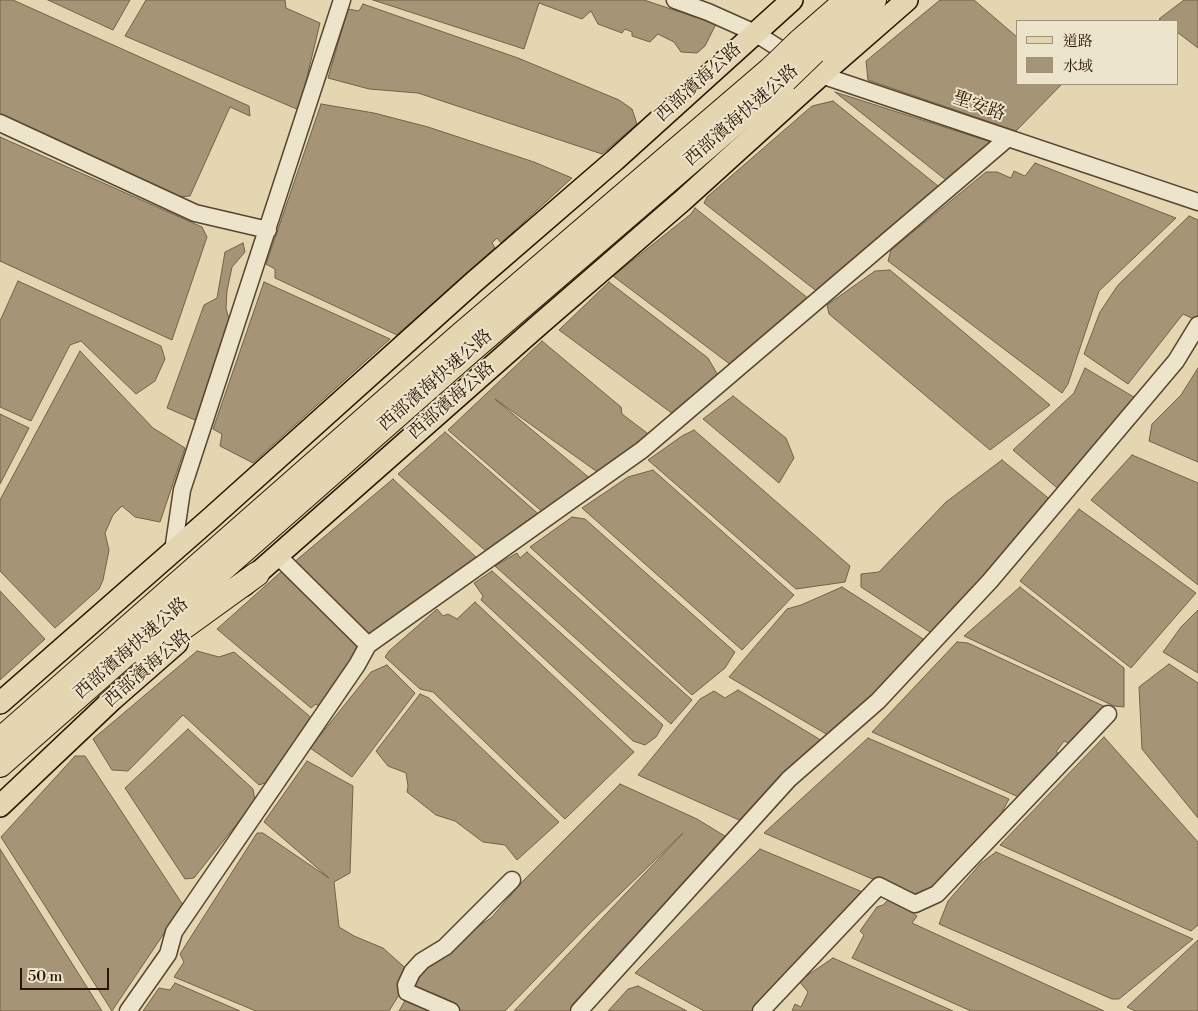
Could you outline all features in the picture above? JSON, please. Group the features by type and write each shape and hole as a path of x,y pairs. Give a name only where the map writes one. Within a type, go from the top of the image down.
{"highway":[{"name":"西部濱海快速公路","path":"0,765 469,352 779,74 807,46 847,0"},
{"name":"西部濱海快速公路","path":"807,46 874,0"},
{"name":"西部濱海快速公路","path":"0,740 442,351 779,74"},
{"path":"0,776 40,746 141,658 257,574"}],"main road":[{"name":"西部濱海公路","path":"0,704 475,280 615,160 792,0"},
{"name":"西部濱海公路","path":"0,806 113,699 682,201 907,0"}],"street":[{"path":"173,551 182,490 342,0"},
{"name":"聖安路","path":"675,0 708,12 754,33 821,75 1198,202"},
{"path":"0,123 195,214 268,230"},
{"path":"128,1011 168,954 174,932 351,673 368,645 642,450 1008,138"},
{"path":"579,1011 789,779 878,701 990,581 1176,361 1198,325"},
{"path":"277,555 368,645"},
{"path":"761,1011 879,886 915,904 937,894 1108,714"},
{"path":"450,1011 406,992 406,985 412,972 422,961 445,947 512,880"}],"water":[{"path":"0,0 13,0 249,106 250,116 230,107 190,196 178,197 0,114"},
{"path":"48,0 130,0 113,30"},
{"path":"146,0 285,0 286,8 320,23 299,110 125,36"},
{"path":"373,0 644,0 716,24 705,46 697,53 681,52 674,42 658,34 650,42 632,36 632,32 625,29 622,33 598,24 591,11 582,19 539,3 524,49"},
{"path":"940,0 974,0 1016,36 1016,85 1061,85 1016,131 868,80 866,61"},
{"path":"1184,0 1198,0 1198,48 1178,33 1178,20 1159,19"},
{"path":"363,4 518,58 619,100 632,109 637,124 602,154 418,93 369,89 328,78 348,9 359,11"},
{"path":"835,92 997,144 951,184"},
{"path":"833,101 943,190 819,293 704,203 707,197 812,106"},
{"path":"321,104 374,113 428,127 534,162 572,178 501,243 497,238 492,243 495,248 397,335 275,278 275,269 266,264"},
{"path":"0,137 202,227 207,237 172,340 0,261"},
{"path":"1035,163 1176,218 1099,291 1068,384 1062,393 888,261 891,250 986,172 997,172 1011,178 1014,171 1025,176"},
{"path":"695,208 809,299 731,365 613,276 691,214"},
{"path":"1189,216 1198,220 1198,321 1183,314 1128,384 1084,354 1100,312 1118,285"},
{"path":"243,243 245,252 232,267 227,291 226,308 230,323 201,412 195,420 167,408 204,305 217,298 225,252"},
{"path":"890,270 1050,405 990,450 829,314 827,305 875,271"},
{"path":"18,281 161,346 165,359 155,381 136,394 81,341 70,345 31,421 0,407 0,321"},
{"path":"264,282 390,339 253,463 220,446 222,434 213,429"},
{"path":"609,282 708,358 719,377 673,414 559,330"},
{"path":"542,341 621,407 622,414 651,436 603,476 495,399 592,480 546,515 448,430"},
{"path":"80,351 153,428 185,448 160,522 135,517 122,506 113,515 105,533 109,550 103,580 99,589 55,628 0,571 0,500"},
{"path":"1085,368 1144,403 1063,493 1013,450 1074,393"},
{"path":"1198,368 1198,462 1149,441 1152,424 1181,395"},
{"path":"733,396 786,438 794,458 779,483 703,419"},
{"path":"0,414 29,428 0,484"},
{"path":"694,430 850,566 845,582 796,589 648,460 682,436"},
{"path":"445,432 543,518 487,552 398,474"},
{"path":"1132,455 1198,483 1198,585 1091,500"},
{"path":"1002,460 1058,506 936,636 861,587 861,574 879,572 946,502"},
{"path":"653,470 794,595 742,650 582,508 628,477"},
{"path":"393,479 478,559 369,635 293,563"},
{"path":"1079,509 1196,593 1131,668 1020,581"},
{"path":"572,517 585,519 735,652 725,668 692,695 530,547"},
{"path":"527,552 692,700 671,724 495,566 517,553 520,558"},
{"path":"282,571 364,653 323,709 316,704 311,708 217,629"},
{"path":"492,571 663,725 656,737 645,745 633,741 481,600 483,596 474,583"},
{"path":"842,587 931,644 833,738 729,677 787,609"},
{"path":"1020,587 1124,668 1124,707 1114,706 964,636"},
{"path":"0,591 45,639 0,680"},
{"path":"475,602 634,752 565,819 433,692 420,689 385,657 389,651 437,609 443,616 448,614 457,619"},
{"path":"1198,610 1198,673 1163,652 1181,627"},
{"path":"957,642 968,643 1110,709 1081,750 1064,741 1056,752 1068,759 1030,802 872,732"},
{"path":"197,651 219,657 234,652 314,720 268,782 259,785 183,715 128,771 112,770 93,739"},
{"path":"1169,664 1198,683 1198,818 1142,749 1139,687"},
{"path":"387,665 415,693 352,777 310,748 371,672"},
{"path":"738,690 829,745 748,824 638,775 700,699 714,691 725,698"},
{"path":"420,694 429,698 559,822 517,860 505,845 483,842 455,821 436,815 407,792 406,773 388,766 376,751"},
{"path":"188,729 253,789 255,801 194,878 185,879 125,788"},
{"path":"1104,737 1198,842 1198,925 1191,931 1000,845"},
{"path":"868,738 1009,799 1002,812 1008,819 922,900 764,833"},
{"path":"75,756 85,756 183,905 112,1011 1,837"},
{"path":"307,761 353,786 350,873 334,882 339,927 354,936 383,948 412,974 389,1011 256,1011 174,977 184,962 180,954 257,833 263,833 329,878 264,822"},
{"path":"620,784 697,819 728,838 573,1011 514,1011 683,833 590,923 505,1011 463,1011 412,987 422,972 469,932 491,918 523,881"},
{"path":"0,849 102,1011 0,1011"},
{"path":"760,849 865,893 766,1011 704,1011 635,973"},
{"path":"996,852 1193,939 1119,999 1112,999 939,924 948,901 981,863"},
{"path":"890,898 917,916 912,923 1104,1011 971,1011 852,958 864,935 860,931 877,907 883,905"},
{"path":"1198,940 1198,1011 1135,1011 1127,1007"},
{"path":"833,958 953,1011 792,1011 795,1004 801,1007 808,992 799,981"},
{"path":"175,983 240,1011 143,1011 159,988 170,990"},
{"path":"638,986 687,1011 608,1011 628,989"},
{"path":"407,997 437,1011 399,1011"}]}
